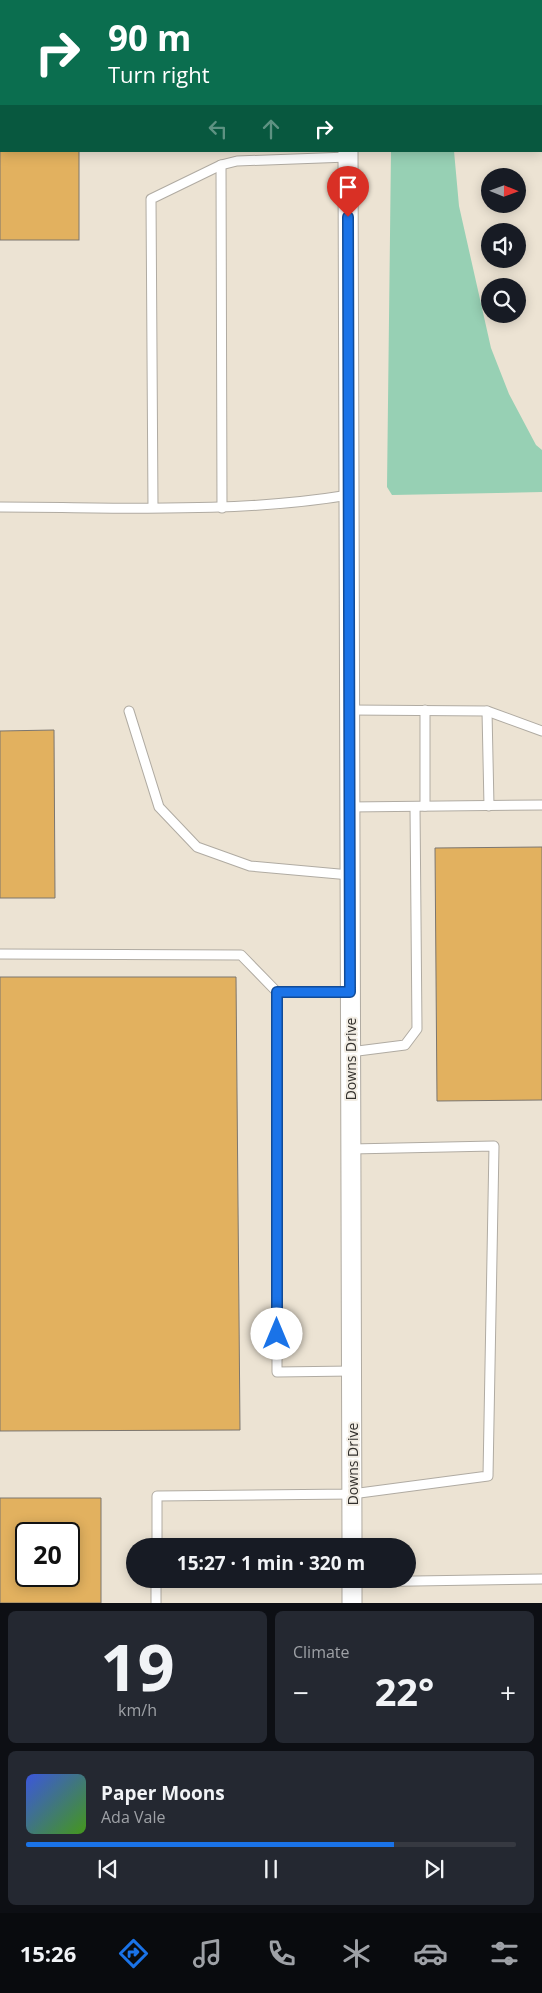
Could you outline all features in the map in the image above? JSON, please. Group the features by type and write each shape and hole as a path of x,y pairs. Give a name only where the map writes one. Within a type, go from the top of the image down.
{"street":[{"name":"Downs Drive","path":"348,154 352,1538"},
{"path":"352,1588 352,1603"}],"lane":[{"path":"153,507 151,199 221,165 237,161 348,154"},
{"path":"221,165 222,508"},
{"path":"0,507 222,508 297,504 349,495"},
{"path":"350,710 487,711 542,731"},
{"path":"425,710 425,806"},
{"path":"129,711 159,807 197,847 250,866 350,875"},
{"path":"487,711 489,806"},
{"path":"350,808 542,805"},
{"path":"350,1052 405,1045 417,1029 415,806"},
{"path":"0,954 241,955 277,992 277,1372 352,1371"},
{"path":"277,992 350,992"},
{"path":"157,1538 157,1496 352,1494 488,1476 494,1146 351,1149"},
{"path":"416,1580 542,1579"},
{"path":"156,1588 156,1603"}],"shaded area":[{"path":"0,152 542,152 542,1603 0,1603"}],"green space":[{"path":"391,152 454,152 459,206 481,304 481,323 485,323 491,348 509,394 536,445 542,450 542,492 392,495 387,487"}],"building":[{"path":"0,152 79,152 79,240 0,240"},
{"path":"54,730 55,898 0,898 0,731"},
{"path":"542,847 542,1100 437,1101 435,848"},
{"path":"0,977 236,977 240,1430 0,1431"},
{"path":"0,1498 101,1498 101,1603 0,1603"}],"waterway":[{"path":"537,0 542,0"}],"route":[{"path":"277,1334 277,992 350,992 348,217"}]}
